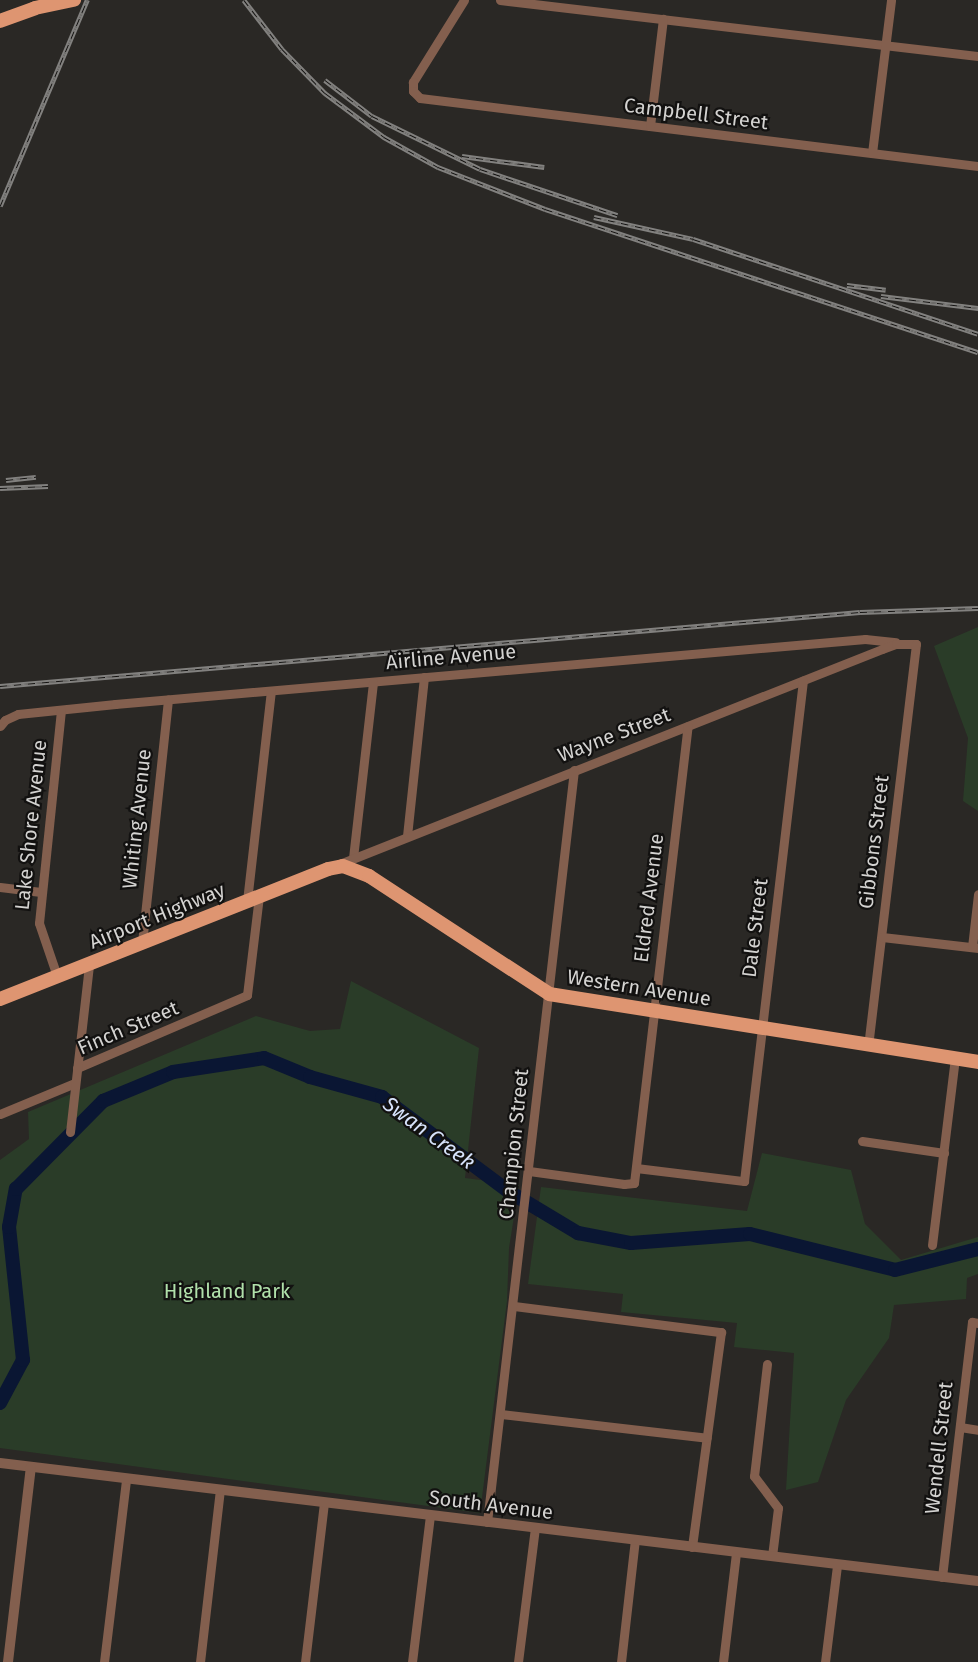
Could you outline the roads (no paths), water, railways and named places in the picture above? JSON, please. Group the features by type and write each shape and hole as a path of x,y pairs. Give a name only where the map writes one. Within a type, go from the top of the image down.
{"main road":[{"path":"0,21 35,8 74,0"},
{"name":"Western Avenue","path":"328,869 343,866 364,873 549,994 978,1062"},
{"name":"Airport Highway","path":"0,999 328,869"}],"street":[{"name":"Campbell Street","path":"464,0 416,76 413,91 425,99 978,166"},
{"path":"500,0 978,56"},
{"path":"872,153 891,0"},
{"path":"650,126 663,19"},
{"name":"Airline Avenue","path":"3,723 18,714 168,699 865,639 902,643"},
{"name":"Wayne Street","path":"328,869 802,680 902,643 916,644"},
{"name":"Gibbons Street","path":"868,1044 916,644"},
{"path":"407,836 424,677"},
{"name":"Dale Street","path":"636,1168 744,1181 802,680"},
{"path":"353,858 373,681"},
{"path":"253,898 271,691"},
{"name":"Whiting Avenue","path":"142,943 168,699"},
{"name":"Lake Shore Avenue","path":"57,976 39,923 61,710"},
{"name":"Eldred Avenue","path":"529,1171 624,1184 634,1183 688,726"},
{"name":"Champion Street","path":"487,1522 574,770"},
{"path":"0,887 41,892"},
{"path":"882,937 975,947 978,894"},
{"name":"Finch Street","path":"0,1114 75,1083 77,1068 247,995 253,898"},
{"path":"77,1068 89,964"},
{"path":"932,1245 955,1059"},
{"path":"70,1132 75,1083"},
{"path":"862,1141 944,1154"},
{"path":"513,1306 721,1332 692,1547"},
{"name":"Wendell Street","path":"942,1578 975,1323"},
{"path":"767,1364 754,1476 778,1508 772,1556"},
{"path":"501,1414 707,1438"},
{"path":"960,1427 978,1430"},
{"name":"South Avenue","path":"0,1463 978,1581"},
{"path":"8,1662 31,1467"},
{"path":"104,1662 126,1479"},
{"path":"200,1662 220,1490"},
{"path":"304,1662 324,1503"},
{"path":"412,1662 430,1515"},
{"path":"518,1662 535,1528"},
{"path":"621,1662 635,1540"},
{"path":"723,1662 736,1552"},
{"path":"825,1662 837,1565"}],"waterway":[{"name":"Swan Creek","path":"0,1403 23,1360 9,1227 16,1189 103,1101 173,1072 264,1058 310,1077 382,1097 508,1191 578,1233 631,1243 750,1234 895,1270 978,1249"}],"railway":[{"path":"0,206 87,0"},
{"path":"244,0 282,49 325,93 384,137 438,167 545,209 978,352"},
{"path":"325,80 372,116 480,169 617,215"},
{"path":"462,156 544,167"},
{"path":"594,217 693,239 978,334"},
{"path":"847,285 886,290"},
{"path":"881,296 978,308"},
{"path":"6,480 36,477"},
{"path":"0,488 48,486"},
{"path":"0,686 860,612 978,608"}],"park label":[{"name":"Highland Park","path":"227,1291"}]}
